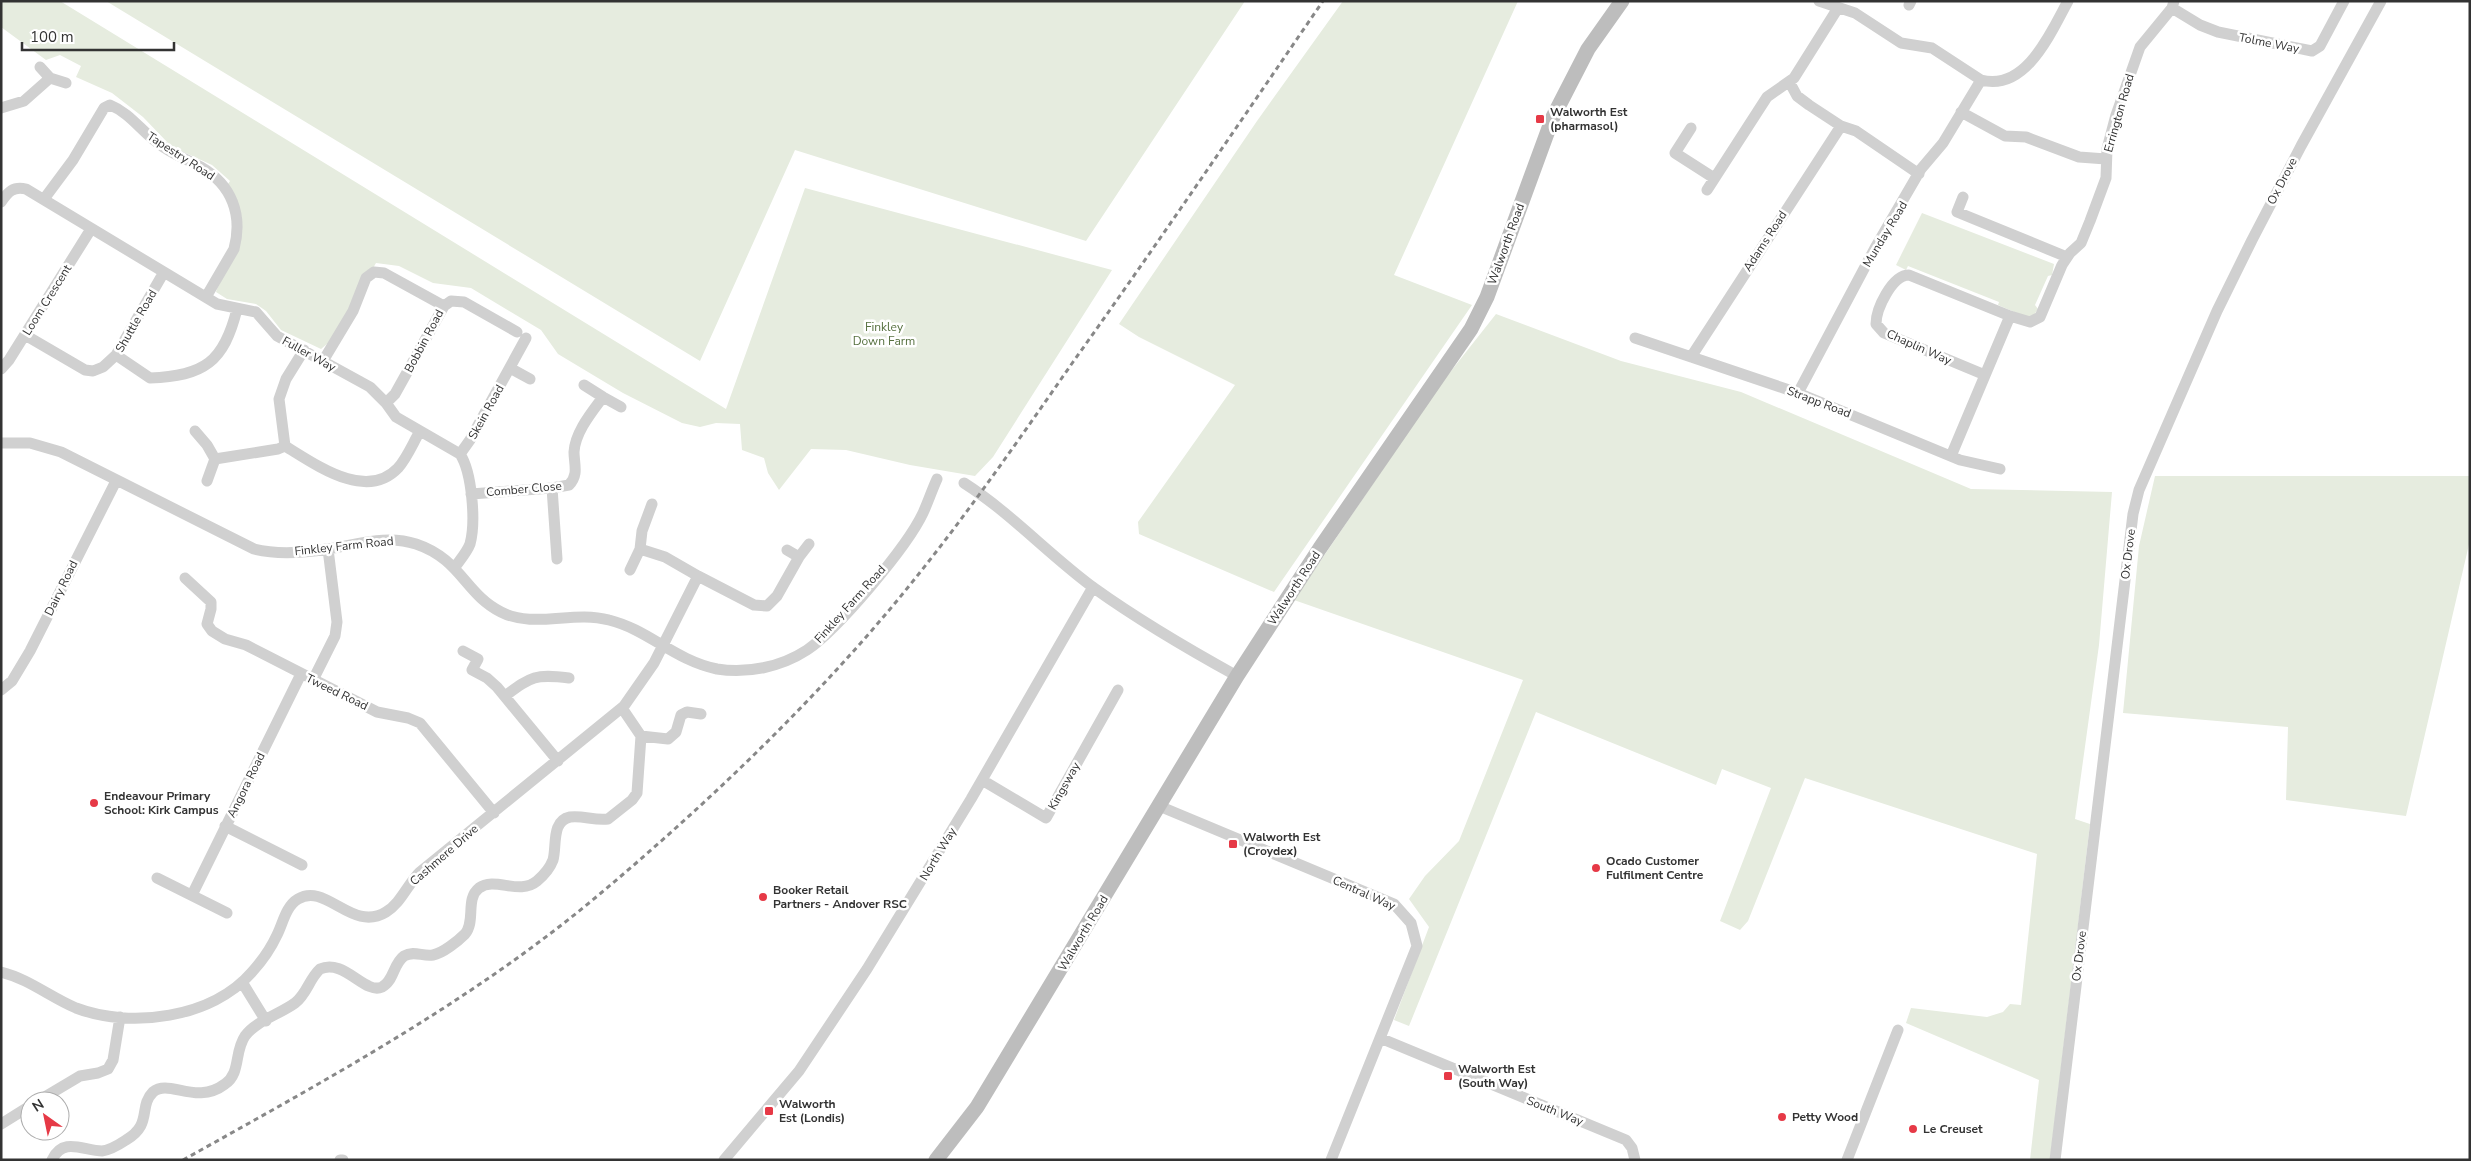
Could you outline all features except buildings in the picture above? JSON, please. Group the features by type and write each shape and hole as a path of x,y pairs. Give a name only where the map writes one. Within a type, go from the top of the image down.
{"street":[{"name":"Walworth Road","path":"936,1160 977,1107 1237,676 1320,548 1471,329 1487,297 1553,117 1588,49 1622,1"},
{"path":"1819,1 1854,13 1901,43 1932,48 1981,80 1998,80 2025,67 2039,51 2068,1"},
{"name":"Tolme Way","path":"2173,5 2200,25 2218,32 2312,51 2320,46 2344,1"},
{"name":"Ox Drove","path":"2055,1160 2133,514 2139,490 2217,312 2248,249 2300,146 2381,1"},
{"name":"Errington Road","path":"2010,316 2030,322 2040,317 2067,258 2084,237 2106,178 2106,158 2123,92 2140,47 2173,5"},
{"path":"1706,190 1767,97 1775,90 1790,83 1838,8"},
{"path":"40,67 50,78 66,83"},
{"path":"1,108 24,101 50,78"},
{"name":"Munday Road","path":"1798,393 1875,248 1919,174 1944,143 1981,80"},
{"path":"1790,83 1797,96 1841,126 1856,132 1919,174"},
{"name":"Tapestry Road","path":"44,199 73,160 104,108 107,106 115,107 128,116 158,144 203,168 217,179 233,200 237,215 234,249 206,297"},
{"path":"1962,112 2004,136 2026,137 2079,157 2106,158"},
{"name":"Adams Road","path":"1690,357 1841,126"},
{"path":"1691,128 1675,153 1714,178"},
{"name":"Fuller Way","path":"3,194 20,188 44,199 222,306 256,312 273,333 370,387 386,402 396,417 460,454"},
{"path":"1963,198 1957,212 2067,258"},
{"name":"Loom Crescent","path":"1,369 25,335 91,228"},
{"name":"Shuttle Road","path":"25,335 73,365 89,371 107,366 116,355 164,272"},
{"name":"Bobbin Road","path":"323,361 353,311 366,278 374,272 384,273 444,306 395,394 386,402"},
{"name":"Chaplin Way","path":"1985,375 1884,333 1876,324 1878,312 1895,280 1903,275 1909,275 2010,316"},
{"name":"Skein Road","path":"444,306 451,301 464,302 521,335 510,368 470,440 460,454"},
{"path":"116,355 150,378 200,369 218,356 233,325 237,309"},
{"path":"1951,456 2010,316"},
{"name":"Strapp Road","path":"1635,338 1798,393 1951,456 1978,465 2000,469"},
{"path":"285,446 279,399 286,379 304,350"},
{"path":"510,368 530,380"},
{"path":"584,385 621,407"},
{"name":"Comber Close","path":"471,494 566,486 573,480 576,474 576,444 582,429 603,396"},
{"path":"195,431 215,459 208,481"},
{"path":"285,446 343,478 354,482 368,482 396,470 420,431"},
{"name":"Finkley Farm Road","path":"1,443 22,442 48,447 254,549 274,553 328,549 368,541 402,540 432,550 455,567 478,595 503,613 530,620 569,616 601,618 622,624 695,662 725,670 762,669 797,655 830,629 874,580 909,536 927,502 936,479"},
{"path":"215,459 278,449 285,446"},
{"path":"455,567 470,541 471,494 467,469 460,454"},
{"name":"Dairy Road","path":"1,690 12,681 30,651 116,481"},
{"path":"964,483 1011,517 1094,588 1158,630 1237,676"},
{"path":"552,488 557,559"},
{"path":"630,570 640,549 642,531 652,504"},
{"path":"640,549 664,557 748,602 762,606 774,601 799,557 809,544"},
{"path":"312,680 331,644 337,622 328,549"},
{"path":"786,550 799,557"},
{"name":"Cashmere Drive","path":"1,972 29,982 75,1007 120,1017 155,1016 192,1009 225,994 242,982 266,954 289,908 296,900 305,896 320,897 364,917 386,913 398,902 408,885 420,872 622,708 641,683 698,576"},
{"name":"Tweed Road","path":"185,578 211,602 207,624 212,631 230,641 246,645 377,712 408,718 420,723 494,813"},
{"name":"North Way","path":"728,1158 799,1071 904,910 1094,588"},
{"path":"463,651 478,659 472,670 488,678 558,761"},
{"name":"Angora Road","path":"192,895 301,674"},
{"path":"505,696 529,678 536,676 569,678"},
{"name":"Kingsway","path":"982,780 1046,818 1118,690"},
{"path":"52,1160 58,1151 68,1146 103,1151 135,1134 141,1128 150,1097 157,1090 167,1088 204,1094 218,1089 233,1076 239,1049 245,1036 302,997 316,973 325,967 335,967 376,988 384,986 403,957 411,953 434,954 464,935 468,928 472,899 480,888 488,884 522,888 536,882 551,865 557,828 563,820 574,817 608,819 635,796 640,772 641,736 622,708"},
{"path":"641,736 668,739 674,736 681,715 687,712 701,714"},
{"name":"Central Way","path":"1159,806 1394,904 1403,912 1416,933 1417,946 1331,1160"},
{"path":"226,826 302,865"},
{"path":"157,878 227,914"},
{"path":"242,982 266,1021"},
{"path":"55,1091 80,1076 98,1074 108,1069 113,1060 120,1017"},
{"path":"1847,1160 1898,1030"},
{"name":"South Way","path":"1380,1038 1626,1140 1632,1148 1634,1160"},
{"path":"1,1124 20,1112"}],"green space":[{"name":"Finkley Down Farm","path":"1,1 60,1 726,409 805,188 1112,270 993,457 975,476 910,465 846,450 811,449 779,490 768,473 764,458 742,450 740,424 716,423 700,427 682,423 623,393 558,354 541,330 471,288 433,283 399,266 376,263 329,345 327,344 321,349 281,330 266,311 256,304 227,299 216,292 236,252 228,184 230,181 212,165 168,143 143,117 112,93 76,77 81,66 60,55 46,60 1,27"},
{"path":"106,1 1245,1 1086,241 795,150 700,361"},
{"path":"1343,1 1518,1 1394,275 1472,305 1274,592 1139,534 1138,522 1235,385 1139,337 1119,324 1257,121"},
{"path":"1922,213 2054,264 2052,275 2048,276 2035,305 2038,309 2034,315 2026,317 1998,305 1999,302 1908,266 1906,270 1896,265"},
{"path":"1496,314 1621,361 1741,392 1971,489 2112,492 2099,645 2075,819 2090,824 2050,1160 2030,1160 2039,1080 1906,1023 1911,1008 1987,1017 2003,1012 2010,1004 2021,1005 2037,854 1805,778 1748,921 1740,930 1720,921 1771,788 1722,769 1716,785 1536,712 1409,1026 1394,1020 1429,927 1409,899 1425,876 1459,841 1523,680 1294,600 1440,385"},
{"path":"2155,476 2470,476 2470,540 2406,816 2286,800 2288,727 2123,713 2139,546"}],"railway":[{"path":"183,1160 399,1036 451,1003 553,932 676,828 749,760 819,689 885,615 959,522 1199,182 1323,1"}],"place":[{"name":"Walworth Est (pharmasol)","path":"1540,119"},
{"name":"Endeavour Primary School: Kirk Campus","path":"94,803"},
{"name":"Walworth Est (Croydex)","path":"1233,844"},
{"name":"Ocado Customer Fulfilment Centre","path":"1596,868"},
{"name":"Booker Retail Partners - Andover RSC","path":"763,897"},
{"name":"Walworth Est (South Way)","path":"1448,1076"},
{"name":"Walworth Est (Londis)","path":"769,1111"},
{"name":"Petty Wood","path":"1782,1117"},
{"name":"Le Creuset","path":"1913,1129"}]}
